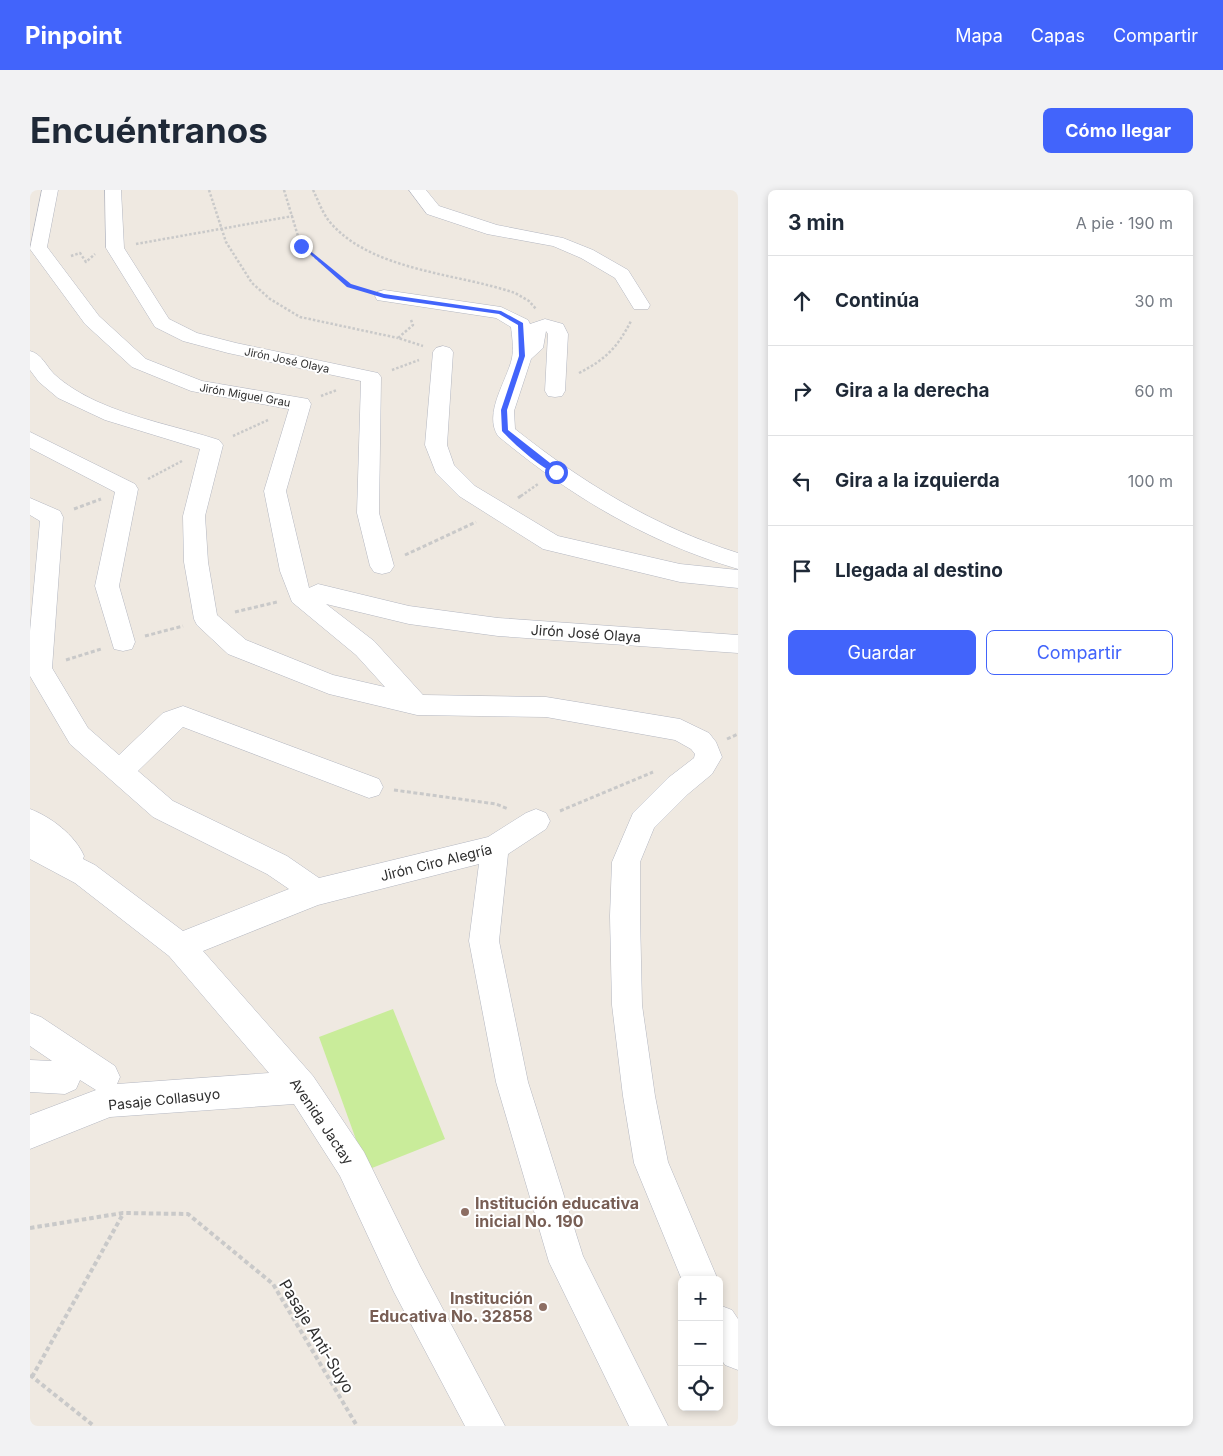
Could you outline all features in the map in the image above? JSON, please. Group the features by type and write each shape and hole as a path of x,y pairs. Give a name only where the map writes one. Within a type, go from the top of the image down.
{"street":[{"name":"Jirón Miguel Grau","path":"50,190 38,248 59,273 92,320 139,363 198,387 301,404 275,491 292,571 300,596 364,648 417,705"},
{"path":"113,190 115,248"},
{"path":"417,190 433,210 493,230 557,242 587,254 622,274 640,305"},
{"name":"Jirón José Olaya","path":"115,248 162,322 190,337 235,349 371,377"},
{"path":"384,296 501,312 513,318 521,324 522,356 504,410 505,431 541,462 609,506 655,531 738,561"},
{"path":"522,356 533,348 536,328 545,324 552,325 558,334 555,391"},
{"path":"443,352 436,445 444,468 467,491 551,543 680,574 738,579"},
{"path":"30,357 62,392 132,421 212,445 194,516 196,562 206,619 237,646 329,684 417,705 546,706 680,730 700,741 707,750 709,757 703,766 678,786 643,821 626,862 625,916 627,1005 639,1096 651,1163 698,1276"},
{"path":"371,377 368,513 382,566"},
{"path":"30,439 127,489 107,586 123,642"},
{"path":"30,506 52,517 39,668 79,736 163,809 276,865 316,892"},
{"name":"Jirón José Olaya","path":"318,592 409,615 498,627 738,644"},
{"path":"120,771 172,720 183,716 369,787"},
{"path":"30,821 53,838 85,874"},
{"name":"Jirón Ciro Alegría","path":"180,946 316,892 495,848 536,821"},
{"name":"Avenida Jactay","path":"30,845 85,874 180,946 302,1087 352,1164 407,1279 486,1426"},
{"path":"495,848 484,941 512,1082 567,1262 649,1426"},
{"path":"30,1028 104,1077"},
{"path":"30,1076 65,1078"},
{"name":"Pasaje Collasuyo","path":"30,1132 110,1102 302,1087"},
{"path":"723,1329 738,1352"}],"path":[{"path":"209,190 220,229 226,242 252,283 270,299 300,316 398,338 443,352"},
{"path":"284,190 301,246 349,286 384,296"},
{"path":"313,190 330,222 351,240 387,260 469,279 518,294 535,306 545,324"},
{"path":"59,273 69,256 80,252 86,262 103,244 115,248 293,216"},
{"path":"398,338 413,325 404,308 422,302"},
{"path":"556,367 573,376 599,363 618,346 640,305"},
{"path":"371,377 443,352"},
{"path":"707,750 738,734"},
{"path":"369,787 496,804 536,821 662,769"},
{"path":"94,1426 31,1376 123,1213"},
{"name":"Pasaje Anti-Suyo","path":"30,1228 123,1213 188,1214 273,1284 357,1426"}],"green space":[{"path":"393,1009 445,1139 367,1170 319,1037"}],"place":[{"name":"Institución educativa inicial No. 190","path":"465,1212"},
{"name":"Institución Educativa No. 32858","path":"543,1307"}],"route":[{"path":"301,246 349,286 384,296 501,312 521,324 522,356 504,410 505,431 541,462 556,472"}]}
